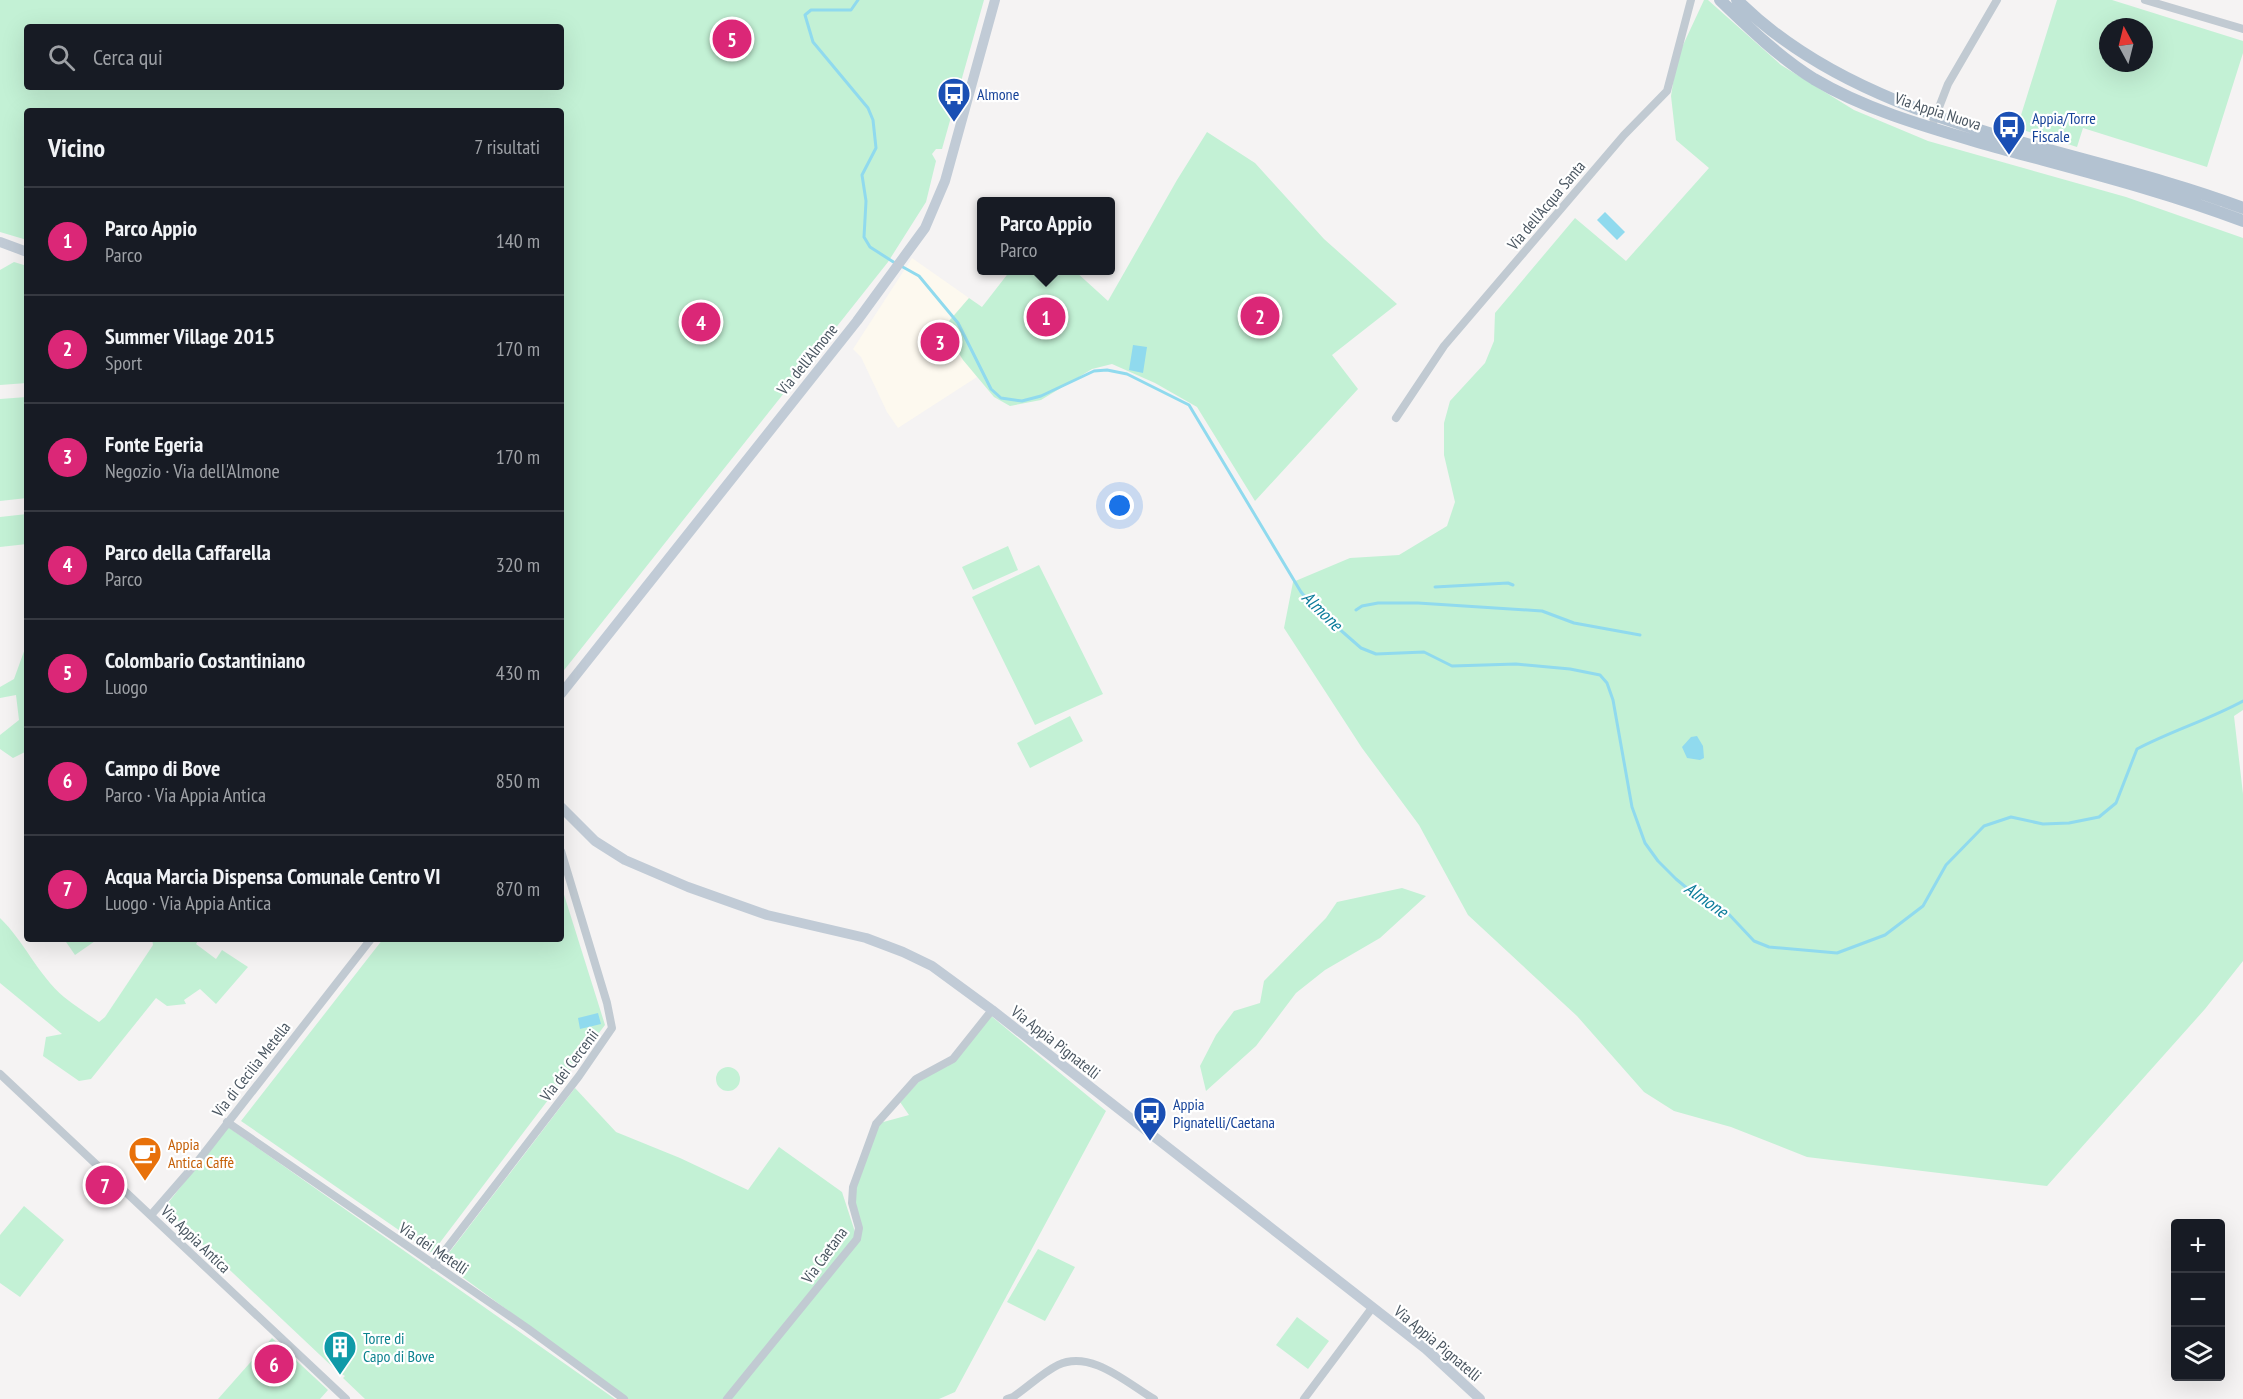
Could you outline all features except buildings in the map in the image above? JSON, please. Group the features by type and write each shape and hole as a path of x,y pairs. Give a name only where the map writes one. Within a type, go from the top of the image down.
{"main road":[{"name":"Via Appia Nuova","path":"1720,0 1774,51 1815,79 1882,111 1931,128 2160,192 2243,221"},
{"name":"Via Appia Nuova","path":"1737,0 1776,34 1819,63 1872,91 1935,115 2156,177 2243,208"}],"street":[{"name":"Via dell'Almone","path":"564,690 894,273 925,228 945,181 995,0"},
{"name":"Via dell'Acqua Santa","path":"1396,418 1444,346 1631,127 1667,91 1691,0"},
{"path":"1931,128 1948,84 1997,0"},
{"path":"2145,0 2243,28"},
{"path":"0,242 24,251"},
{"name":"Via Appia Pignatelli","path":"564,810 595,841 625,860 688,887 766,915 866,938 932,966 992,1010 1435,1357 1480,1399"},
{"name":"Via dei Cercenii","path":"434,1265 579,1076 612,1028 608,1004 564,861"},
{"name":"Via di Cecilia Metella","path":"151,1215 171,1194 369,942"},
{"name":"Via Caetana","path":"727,1399 857,1239 859,1228 852,1203 852,1187 879,1119 916,1079 952,1059 992,1010"},
{"name":"Via Appia Antica","path":"0,1074 346,1399"},
{"name":"Via dei Metelli","path":"227,1122 624,1399"},
{"path":"1304,1399 1372,1308"},
{"path":"1007,1399 1061,1364 1081,1361 1106,1370 1155,1399"}],"shaded area":[{"path":"912,258 969,298 943,328 977,377 898,428 887,412 861,357 853,349"}],"green space":[{"path":"0,0 984,0 942,149 936,149 932,154 936,161 926,202 888,262 564,670 564,108 24,108 24,239 0,232"},
{"path":"1704,0 1708,0 1781,65 1854,110 1928,141 2126,197 2243,238 2243,710 2234,716 2243,794 2243,961 2205,1009 2047,1186 1807,1157 1731,1127 1674,1111 1644,1092 1577,1016 1468,915 1419,825 1362,748 1284,628 1293,582 1350,558 1399,555 1447,526 1455,502 1444,455 1444,423 1450,401 1485,363 1494,341 1495,313 1575,218 1626,261 1709,168 1676,140 1671,96 1677,58"},
{"path":"2057,0 2112,0 2243,41 2243,53 2207,167 2083,128 2077,147 2017,128"},
{"path":"1207,132 1255,163 1324,239 1397,304 1332,355 1358,389 1255,501 1197,407 1155,383 1112,364 1092,369 1041,400 1010,406 994,397 963,360 943,328 969,298 982,307 1007,275 1079,275 1108,301"},
{"path":"14,262 24,265 24,383 0,385 0,270"},
{"path":"24,397 24,498 0,501 0,399"},
{"path":"24,514 24,544 0,547 0,517"},
{"path":"1008,546 1018,570 973,590 962,567"},
{"path":"1039,565 1103,694 1035,725 972,597"},
{"path":"24,651 24,752 13,758 0,749 0,735 19,720 16,695 0,698 0,687 14,679"},
{"path":"1070,716 1083,741 1030,768 1017,743"},
{"path":"1402,888 1426,896 1380,938 1325,970 1296,993 1256,1046 1206,1091 1200,1066 1216,1035 1234,1011 1260,1003 1264,981 1326,918 1337,902"},
{"path":"564,895 605,1025 432,1253 241,1121 381,942 564,942"},
{"path":"0,918 55,988 99,1022 105,1017 153,945 152,942 197,942 196,944 216,959 222,950 248,967 216,1004 200,989 184,1000 186,1004 167,1006 156,998 91,1079 79,1081 43,1056 46,1037 62,1034 0,983"},
{"path":"66,942 94,942 75,955"},
{"path":"990,1015 1106,1111 955,1392 939,1399 628,1399 442,1262 575,1088 616,1132 680,1158 748,1190 779,1147 842,1192 856,1235 855,1204 858,1178 876,1124 909,1115 900,1102 925,1075 948,1066"},
{"path":"728,1067 733,1068 739,1074 739,1084 733,1090 728,1091 723,1090 717,1084 716,1079 717,1074 723,1068"},
{"path":"228,1127 615,1399 365,1399 343,1378 345,1376 338,1372 164,1208"},
{"path":"24,1206 64,1240 20,1297 0,1283 0,1235"},
{"path":"1038,1249 1075,1267 1045,1321 1007,1302"},
{"path":"1297,1317 1329,1341 1308,1369 1276,1345"},
{"path":"272,1338 328,1390 320,1399 218,1399"}],"water":[{"path":"1605,212 1625,232 1617,240 1597,220"},
{"path":"1133,345 1147,347 1143,373 1129,370"},
{"path":"1697,736 1703,746 1704,758 1700,760 1687,758 1682,747 1691,737"},
{"path":"598,1013 601,1024 580,1029 578,1018"}],"waterway":[{"name":"Almone","path":"858,0 851,10 811,10 805,15 813,42 868,108 873,120 876,148 862,175 866,201 864,237 870,247 895,263"},
{"name":"Almone","path":"901,266 919,276 958,323 991,389 1001,398 1022,401 1041,396 1094,371 1107,370 1127,374 1189,405 1301,592 1313,606 1361,648 1376,654 1424,652 1452,666 1516,664 1570,669 1600,675 1607,683 1613,700 1632,807 1645,843 1658,861 1676,879 1694,894 1723,908 1754,941 1769,947 1837,953 1885,935 1923,906 1946,865 1984,826 2011,817 2043,824 2069,823 2099,817 2116,803 2137,749 2243,701"},
{"path":"1435,587 1508,583 1513,585"},
{"path":"1356,610 1362,606 1378,603 1418,603 1542,611 1574,623 1640,635"}],"place":[{"name":"Colombario Costantiniano","path":"732,39"},
{"name":"Almone","path":"954,123"},
{"name":"Appia/Torre Fiscale","path":"2009,156"},
{"name":"Summer Village 2015","path":"1260,316"},
{"name":"Parco Appio","path":"1046,317"},
{"name":"Parco della Caffarella","path":"701,322"},
{"name":"Fonte Egeria","path":"940,342"},
{"name":"Appia Pignatelli/Caetana","path":"1150,1142"},
{"name":"Appia Antica Caffè","path":"145,1182"},
{"name":"Acqua Marcia Dispensa Comunale Centro VI","path":"105,1185"},
{"name":"Campo di Bove","path":"274,1364"},
{"name":"Torre di Capo di Bove","path":"340,1376"}]}
